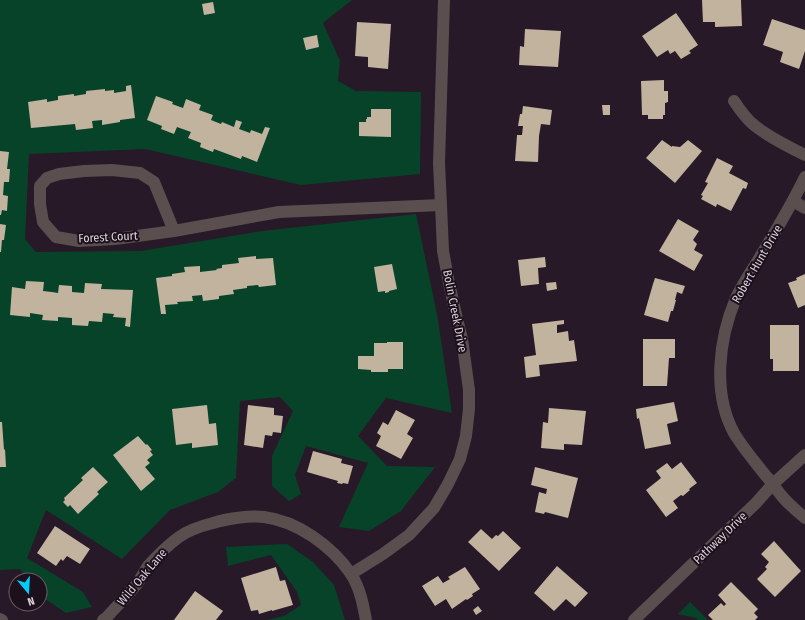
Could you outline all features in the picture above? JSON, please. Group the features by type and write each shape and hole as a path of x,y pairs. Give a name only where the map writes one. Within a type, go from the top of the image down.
{"street":[{"name":"Bolin Creek Drive","path":"351,574 383,554 409,535 434,508 460,459 466,436 469,390 462,339 450,290 444,251 441,205 439,163 444,0"},
{"path":"734,101 753,125 805,155"},
{"name":"Forest Court","path":"174,231 154,182 140,174 112,170 59,174 47,178 40,186 42,222 56,236 79,241 114,239 174,231 279,212 441,205"},
{"name":"Robert Hunt Drive","path":"805,177 793,201 736,297 724,334 720,364 721,395 726,415 734,432 751,458 782,496 805,518"},
{"path":"793,201 805,208"},
{"name":"Pathway Drive","path":"634,620 756,503 773,484 805,455"},
{"name":"Wild Oak Lane","path":"103,620 137,584 148,567 163,550 179,537 198,527 222,520 262,517 278,520 296,527 317,540 336,557 351,574 358,588 366,620"}],"green space":[{"path":"0,0 352,0 323,23 340,61 338,81 356,91 421,92 420,174 301,185 145,149 29,154 25,239 36,252 141,251 262,231 416,214 437,314 452,413 386,398 358,436 387,466 435,467 401,511 369,531 339,527 368,463 306,446 295,475 301,494 289,501 272,486 272,456 293,411 280,397 240,401 236,478 218,492 170,510 122,559 46,510 27,558 83,592 92,607 66,613 48,601 48,572 22,572 20,569 0,570"},
{"path":"287,544 313,562 334,585 345,620 267,620 284,616 301,605 297,592 271,555 228,566 226,547"},
{"path":"690,602 708,620 698,620 696,618 678,614"}],"building":[{"path":"702,0 741,0 742,26 715,27 715,22 703,22"},
{"path":"213,2 215,13 204,15 202,4"},
{"path":"676,13 698,45 689,51 691,53 681,59 675,51 670,54 668,50 657,57 642,36"},
{"path":"772,19 805,30 805,51 799,69 780,62 783,52 763,45"},
{"path":"357,22 391,24 388,69 368,67 368,57 355,56"},
{"path":"525,29 561,31 558,67 519,65 520,46 524,47"},
{"path":"317,35 319,47 306,50 303,38"},
{"path":"664,80 664,91 668,91 668,102 665,103 665,115 663,115 663,119 648,119 648,115 642,115 641,81"},
{"path":"131,85 135,118 102,125 102,120 92,121 93,128 76,130 75,124 31,128 28,102 47,99 47,102 58,100 58,96 74,94 74,96 86,94 86,91 105,89 105,91 114,90 114,93 126,91 126,86"},
{"path":"156,96 173,102 172,104 183,108 186,99 201,105 199,110 213,115 211,120 221,124 222,122 234,127 236,120 242,122 239,129 250,133 251,130 262,134 265,127 270,128 257,162 242,156 241,159 214,149 213,152 200,147 201,143 188,138 191,132 177,127 174,134 161,129 162,126 147,120"},
{"path":"602,105 610,105 610,115 603,115"},
{"path":"523,106 552,110 550,125 541,124 538,162 515,161 517,135 522,135 523,126 518,126"},
{"path":"371,109 391,109 391,137 359,136 359,122 366,122 367,117 371,117"},
{"path":"662,140 672,147 680,147 688,140 702,151 675,183 646,158"},
{"path":"0,151 9,152 7,169 10,169 9,182 4,182 3,195 8,196 7,211 2,210 1,215 0,215"},
{"path":"717,158 733,166 729,173 748,183 746,189 743,188 731,211 717,204 716,207 701,199 703,196 701,195 708,183 705,182"},
{"path":"678,219 699,231 693,240 697,244 694,250 703,255 694,271 659,251"},
{"path":"0,224 6,225 4,240 2,240 1,252 0,252"},
{"path":"256,256 256,259 273,258 276,285 259,287 258,285 247,286 247,288 233,290 234,294 219,296 219,299 203,301 202,295 192,296 193,301 177,302 178,304 165,305 166,314 161,314 156,278 172,276 172,274 185,272 184,267 200,266 200,272 217,270 216,269 222,268 222,265 239,263 238,258"},
{"path":"545,257 546,267 538,268 539,284 521,286 518,260"},
{"path":"392,264 397,289 385,293 385,291 378,292 374,267"},
{"path":"805,274 805,305 798,308 788,283 797,280 796,278"},
{"path":"655,278 685,286 682,294 677,292 673,311 671,311 668,322 644,315"},
{"path":"26,281 44,282 43,291 58,293 59,285 72,286 72,292 84,293 85,283 102,284 101,289 133,290 130,327 125,326 126,318 113,317 114,314 103,313 102,322 89,321 88,326 72,325 72,318 58,317 58,321 42,320 43,315 30,313 30,317 10,315 12,287 25,289"},
{"path":"556,282 557,289 547,291 546,283"},
{"path":"564,320 564,324 557,325 557,333 568,331 569,341 574,340 577,361 539,365 540,376 526,378 524,357 536,355 532,324"},
{"path":"770,325 799,325 799,371 773,371 773,359 770,359"},
{"path":"643,339 675,339 675,358 669,358 667,386 643,386"},
{"path":"403,342 403,369 388,369 388,372 371,372 371,370 358,369 358,356 374,356 374,343"},
{"path":"674,402 678,421 667,424 671,444 645,449 639,418 637,419 636,409"},
{"path":"207,405 209,424 216,423 218,445 192,448 192,443 176,445 172,409"},
{"path":"248,405 274,408 274,415 283,416 281,433 273,432 272,436 265,435 263,448 244,445"},
{"path":"549,408 586,411 582,445 564,444 564,450 541,448 543,422 548,423"},
{"path":"396,410 415,420 407,434 413,438 401,459 376,446 381,436 377,433 383,422 388,425"},
{"path":"0,422 2,422 6,467 0,467"},
{"path":"138,436 152,450 150,451 153,455 147,460 150,463 145,467 155,479 141,491 113,455"},
{"path":"313,451 342,459 341,463 353,466 348,484 337,483 338,481 307,472"},
{"path":"681,462 697,483 683,496 681,495 673,501 678,508 666,517 646,490 661,478 656,471 667,463 672,469"},
{"path":"93,467 108,482 97,492 99,494 78,514 70,505 68,507 63,502 65,500 64,498 83,480 81,478"},
{"path":"535,467 578,478 568,518 545,512 544,514 535,512 539,492 546,494 547,489 531,485"},
{"path":"55,526 90,549 80,564 67,556 63,561 61,559 56,566 37,553"},
{"path":"481,529 492,539 503,531 521,548 499,571 468,542"},
{"path":"774,541 801,571 775,597 757,579 767,569 765,567 769,562 761,554"},
{"path":"557,566 588,593 575,607 566,599 554,611 534,593"},
{"path":"276,567 280,581 285,580 293,605 259,614 258,610 251,611 241,578"},
{"path":"465,567 480,589 472,594 473,596 452,609 446,599 435,606 422,586 438,576 443,583 450,579 448,577"},
{"path":"731,582 758,609 754,613 758,617 755,620 713,620 708,615 721,603 724,606 726,604 718,595"},
{"path":"195,591 223,611 216,620 174,620"},
{"path":"478,606 482,611 476,615 473,610"}]}
